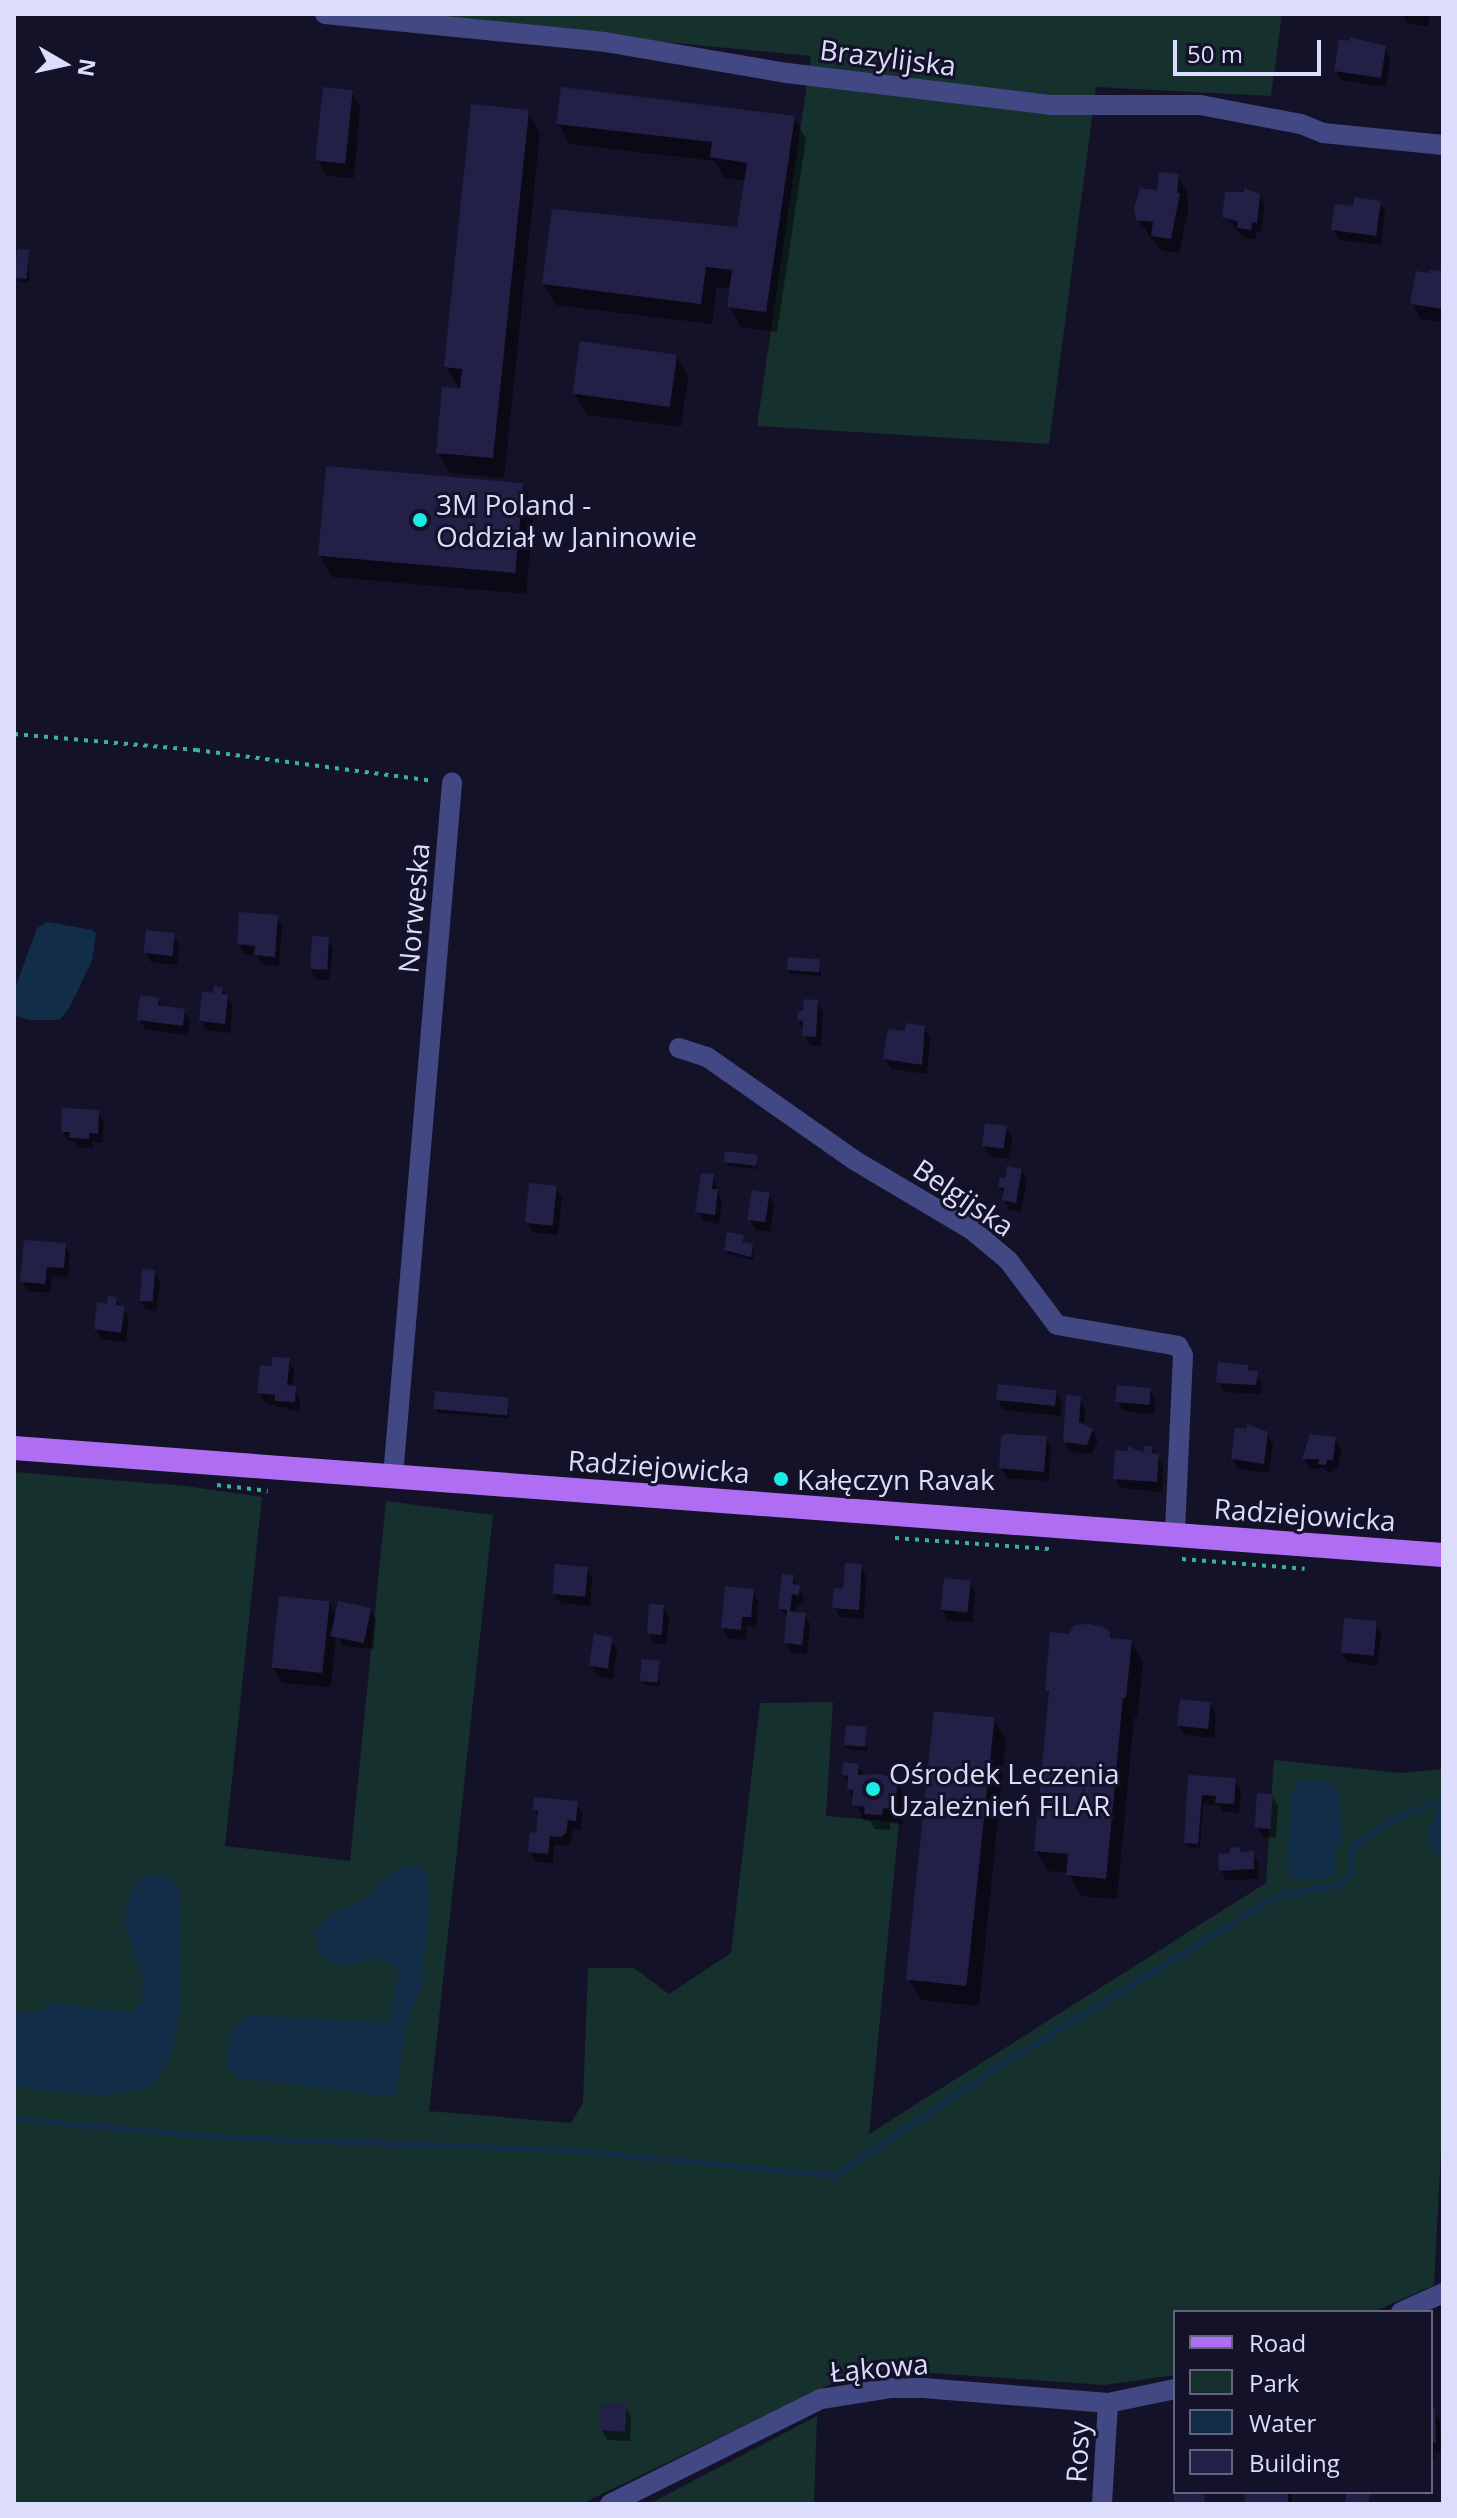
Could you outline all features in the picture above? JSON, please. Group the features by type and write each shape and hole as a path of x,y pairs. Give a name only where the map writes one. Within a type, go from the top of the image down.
{"main road":[{"name":"Radziejowicka","path":"14,1448 1443,1555"}],"street":[{"name":"Brazylijska","path":"325,14 605,42 787,73 1052,105 1200,105 1301,124 1323,133 1443,145"},
{"name":"Norweska","path":"393,1476 452,783"},
{"name":"Belgijska","path":"679,1048 707,1057 854,1160 972,1230 1008,1260 1057,1325 1178,1346 1183,1355 1175,1534"},
{"path":"1405,2310 1443,2293"},
{"name":"Łąkowa","path":"610,2504 821,2399 892,2388 923,2388 1108,2403 1173,2389"},
{"name":"Rosy","path":"1102,2504 1108,2403"}],"path":[{"path":"14,734 196,750 452,783"}],"green space":[{"path":"374,14 1282,14 1271,96 1096,87 1049,444 757,426 811,56"},
{"path":"14,1472 185,1486 262,1497 225,1846 350,1861 386,1501 493,1515 429,2111 571,2123 583,2103 588,1968 634,1968 669,1994 731,1953 760,1703 833,1702 826,1816 899,1822 869,2134 1266,1883 1274,1760 1401,1773 1443,1769 1443,2112 1434,2285 1378,2310 1173,2310 1173,2375 1104,2385 889,2370 854,2373 581,2504 14,2504"},
{"path":"817,2416 814,2504 649,2504"}],"water":[{"path":"47,922 93,930 96,933 92,961 68,1010 59,1020 29,1020 17,1016 14,991 37,928"},
{"path":"1298,1782 1328,1782 1339,1791 1343,1842 1334,1852 1337,1866 1331,1878 1298,1880 1292,1877 1288,1862 1290,1796"},
{"path":"1443,1801 1443,1855 1431,1853 1428,1839 1432,1819"},
{"path":"401,1865 416,1866 427,1873 430,1906 421,1987 405,2030 395,2097 240,2078 227,2069 229,2043 236,2023 249,2015 387,2023 400,1971 392,1965 369,1958 343,1967 317,1954 316,1932 327,1916 366,1898"},
{"path":"144,1874 172,1878 180,1893 179,2015 171,2056 152,2086 105,2096 14,2087 14,2012 41,2013 49,2002 132,2013 141,2001 144,1980 124,1921 131,1892"}],"building":[{"path":"1350,37 1386,46 1381,78 1334,71 1339,39 1349,41"},
{"path":"323,87 353,90 345,164 315,161"},
{"path":"561,87 795,116 766,312 727,307 732,270 706,267 701,304 542,284 552,209 737,227 747,163 710,157 712,142 556,124"},
{"path":"471,104 529,110 493,458 436,453 442,387 460,388 462,369 444,367"},
{"path":"1159,172 1179,174 1177,193 1180,193 1171,239 1151,236 1153,222 1136,220 1134,208 1140,188 1157,190"},
{"path":"1244,188 1260,194 1257,223 1252,222 1251,230 1237,228 1238,221 1222,217 1225,192 1244,192"},
{"path":"1354,197 1381,201 1376,236 1331,230 1335,204 1353,206"},
{"path":"17,249 29,250 26,279 14,278"},
{"path":"1430,270 1442,271 1443,309 1410,304 1416,271 1429,273"},
{"path":"580,341 677,355 670,407 573,393"},
{"name":"3M Poland - Oddział w Janinowie","path":"326,466 523,483 515,573 318,556"},
{"path":"239,912 278,915 275,957 254,955 255,946 237,944"},
{"path":"146,930 175,933 172,956 144,953"},
{"path":"312,936 329,937 327,970 310,969"},
{"path":"788,957 820,959 819,972 787,970"},
{"path":"214,986 223,987 222,994 228,995 225,1024 199,1021 202,991 213,993"},
{"path":"140,995 159,998 158,1005 185,1009 183,1026 137,1020"},
{"path":"804,999 818,1000 816,1037 802,1036 803,1021 797,1020 798,1011 803,1011"},
{"path":"906,1023 925,1026 922,1065 883,1059 888,1029 905,1031"},
{"path":"62,1108 99,1110 98,1134 89,1133 89,1139 69,1138 70,1132 61,1132"},
{"path":"985,1123 1007,1126 1004,1149 982,1146"},
{"path":"725,1151 758,1155 756,1166 724,1162"},
{"path":"1007,1166 1022,1169 1016,1203 1002,1200 1004,1188 998,1187 1000,1177 1005,1178"},
{"path":"701,1173 714,1174 712,1189 718,1189 715,1215 695,1212"},
{"path":"529,1183 557,1186 553,1226 525,1223"},
{"path":"752,1190 770,1193 765,1222 747,1220"},
{"path":"727,1232 744,1235 743,1242 753,1244 751,1257 724,1250"},
{"path":"24,1240 66,1243 64,1268 47,1267 45,1284 20,1282"},
{"path":"142,1269 155,1270 153,1302 140,1301"},
{"path":"108,1296 117,1297 116,1305 125,1306 121,1333 94,1329 97,1302 107,1304"},
{"path":"272,1357 290,1358 287,1385 296,1386 295,1402 275,1401 275,1395 257,1393 260,1365 272,1366"},
{"path":"1218,1362 1248,1365 1248,1370 1258,1371 1256,1385 1216,1383"},
{"path":"998,1384 1057,1390 1055,1406 996,1400"},
{"path":"1117,1385 1151,1388 1149,1405 1116,1402"},
{"path":"435,1391 509,1397 507,1415 433,1409"},
{"path":"1066,1395 1081,1396 1079,1422 1093,1429 1087,1445 1063,1442"},
{"path":"1247,1424 1268,1432 1264,1464 1231,1459 1235,1427 1246,1429"},
{"path":"1310,1434 1336,1437 1333,1460 1327,1460 1326,1465 1318,1464 1319,1459 1302,1459"},
{"path":"1001,1436 1047,1436 1044,1472 999,1468"},
{"path":"1128,1446 1144,1453 1145,1446 1153,1446 1152,1453 1159,1454 1157,1482 1113,1479 1115,1450 1128,1451"},
{"path":"845,1563 862,1564 859,1610 832,1608 834,1588 843,1589"},
{"path":"555,1564 588,1567 585,1597 552,1594"},
{"path":"782,1574 794,1575 793,1584 800,1585 799,1595 792,1594 790,1611 806,1613 802,1645 784,1643 787,1610 778,1609"},
{"path":"944,1578 971,1581 968,1613 941,1610"},
{"path":"725,1586 754,1589 751,1617 742,1617 741,1630 721,1628"},
{"path":"279,1596 330,1601 322,1673 271,1668"},
{"path":"338,1601 371,1608 364,1643 331,1636"},
{"path":"649,1604 664,1605 662,1635 647,1634"},
{"path":"1344,1618 1377,1621 1374,1656 1341,1653"},
{"path":"1074,1625 1103,1627 1110,1632 1110,1638 1132,1640 1126,1698 1123,1698 1106,1879 1066,1875 1068,1854 1034,1851 1049,1691 1045,1691 1050,1632 1069,1634"},
{"path":"594,1634 613,1637 608,1669 589,1666"},
{"path":"642,1659 660,1661 658,1683 640,1681"},
{"path":"1180,1699 1211,1702 1208,1729 1177,1726"},
{"path":"934,1711 995,1717 966,1986 906,1980"},
{"path":"846,1725 867,1727 865,1747 844,1745"},
{"name":"Ośrodek Leczenia Uzależnień FILAR","path":"843,1762 859,1764 858,1775 879,1774 898,1779 895,1809 883,1808 882,1815 864,1814 865,1807 852,1805 853,1790 847,1789 848,1776 842,1775"},
{"path":"1188,1775 1236,1778 1234,1804 1215,1803 1216,1796 1202,1795 1198,1844 1184,1843"},
{"path":"1257,1793 1273,1794 1271,1829 1255,1828"},
{"path":"534,1797 578,1801 576,1821 568,1820 566,1833 561,1837 550,1836 548,1854 528,1852 530,1832 536,1833 538,1811 532,1810"},
{"path":"1240,1847 1240,1852 1254,1851 1254,1869 1219,1871 1218,1854 1230,1853 1230,1848"},
{"path":"601,2403 627,2405 625,2432 599,2430"},
{"path":"1433,2408 1435,2408 1436,2443 1433,2442"},
{"path":"1174,2494 1205,2495 1204,2504 1174,2504"},
{"path":"1245,2494 1288,2494 1288,2502 1245,2502"},
{"path":"1346,2494 1370,2494 1368,2504 1345,2504"}],"waterway":[{"path":"14,2119 216,2137 576,2151 834,2176 990,2072 1277,1896 1338,1885 1349,1878 1354,1845 1404,1814 1443,1801"}],"place":[{"name":"3M Poland - Oddział w Janinowie","path":"420,520"},
{"name":"Kałęczyn Ravak","path":"781,1479"},
{"name":"Ośrodek Leczenia Uzależnień FILAR","path":"873,1789"}]}
